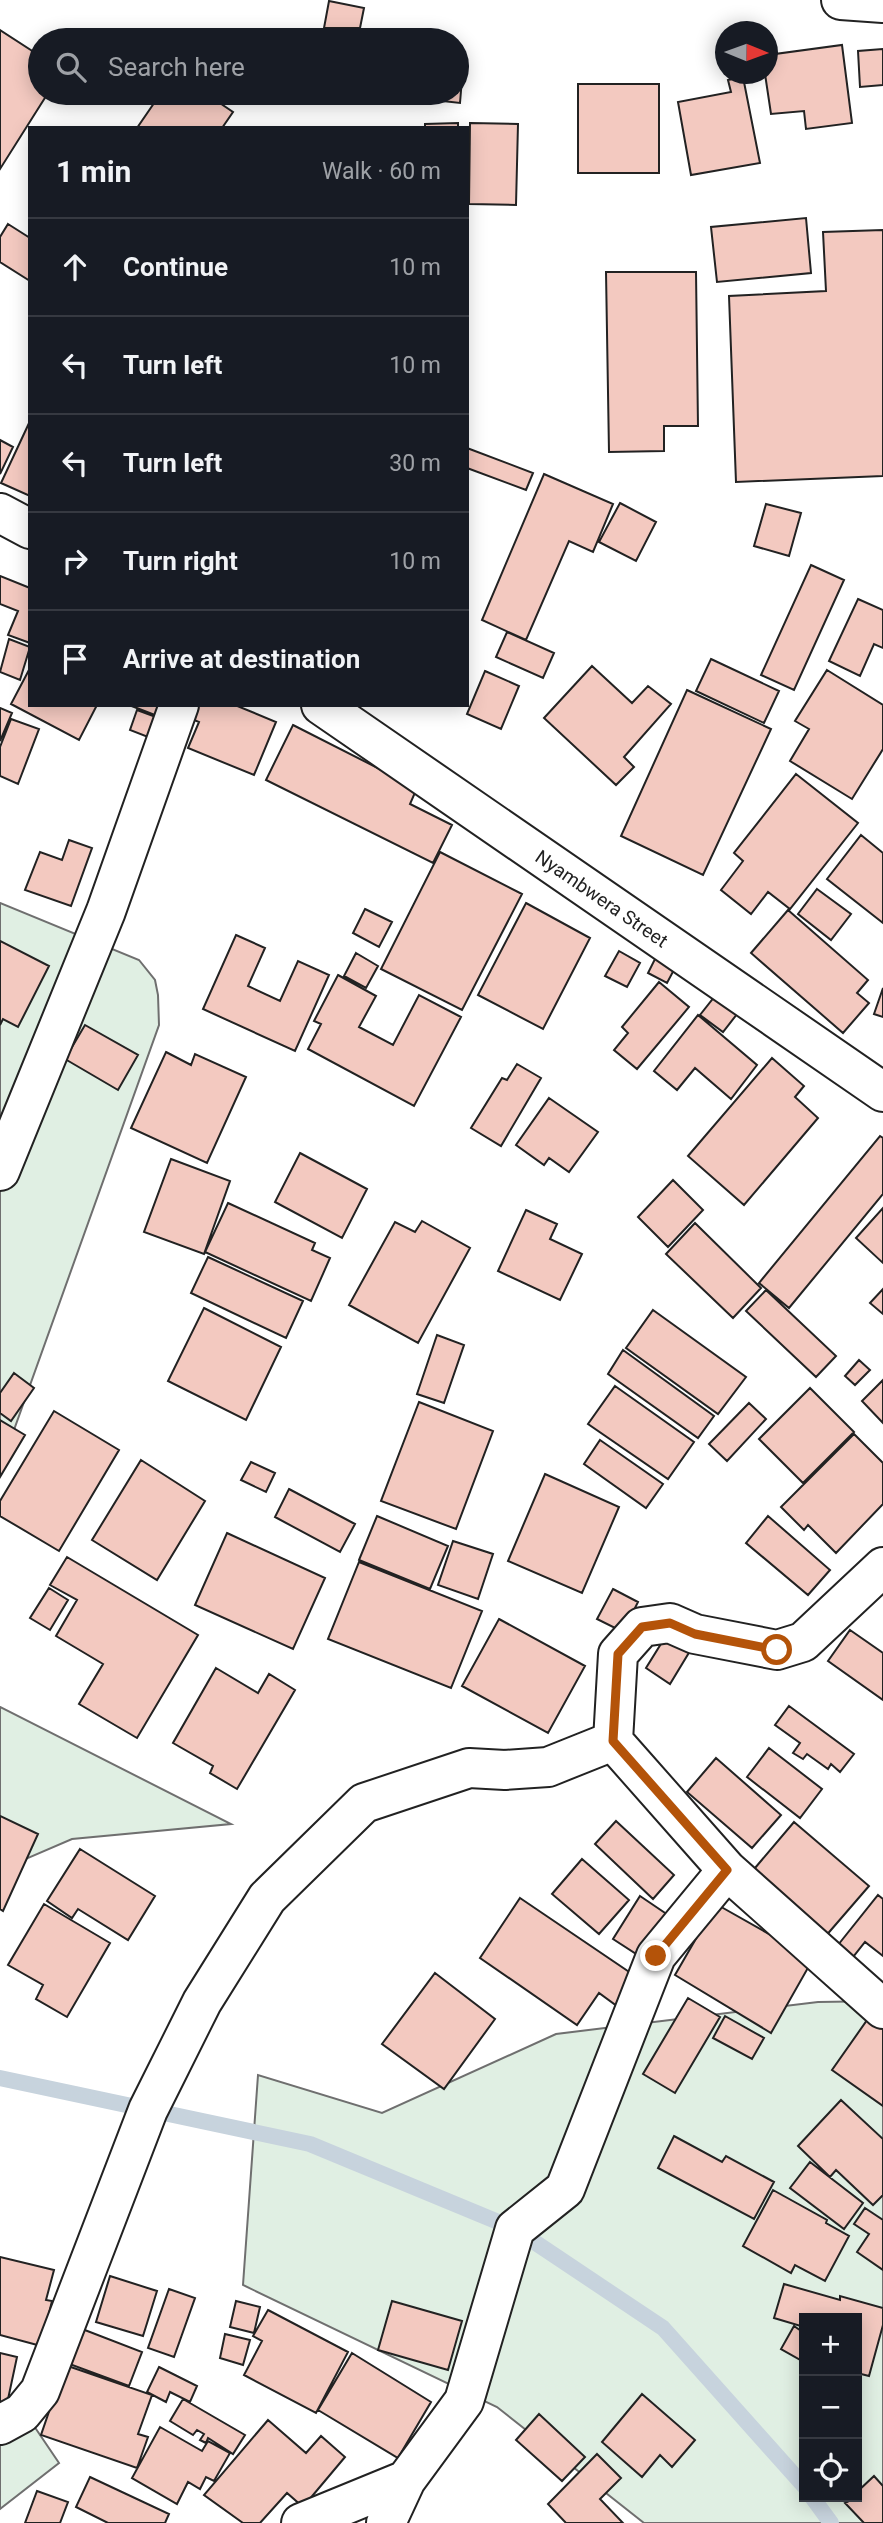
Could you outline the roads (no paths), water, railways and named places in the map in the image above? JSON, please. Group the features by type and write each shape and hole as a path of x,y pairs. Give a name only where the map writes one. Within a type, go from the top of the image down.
{"street":[{"path":"841,0 883,3"},
{"path":"0,513 28,528"},
{"path":"0,1171 106,911 177,707"},
{"name":"Nyambwera Street","path":"324,707 883,1092"},
{"path":"883,1567 803,1642 777,1650 695,1634 670,1623 642,1627 618,1654 613,1741 727,1870 883,2009"},
{"path":"0,2425 22,2413 40,2391 148,2110 202,2002 267,1898 364,1803 470,1768 505,1770 548,1767 613,1741"},
{"path":"386,2523 406,2480 464,2401 515,2229 565,2189 656,1956 727,1870"},
{"path":"301,2523 406,2480"}],"waterway":[{"path":"0,2078 310,2144 515,2229 663,2328 799,2480"},
{"path":"816,2502 831,2523"}]}
